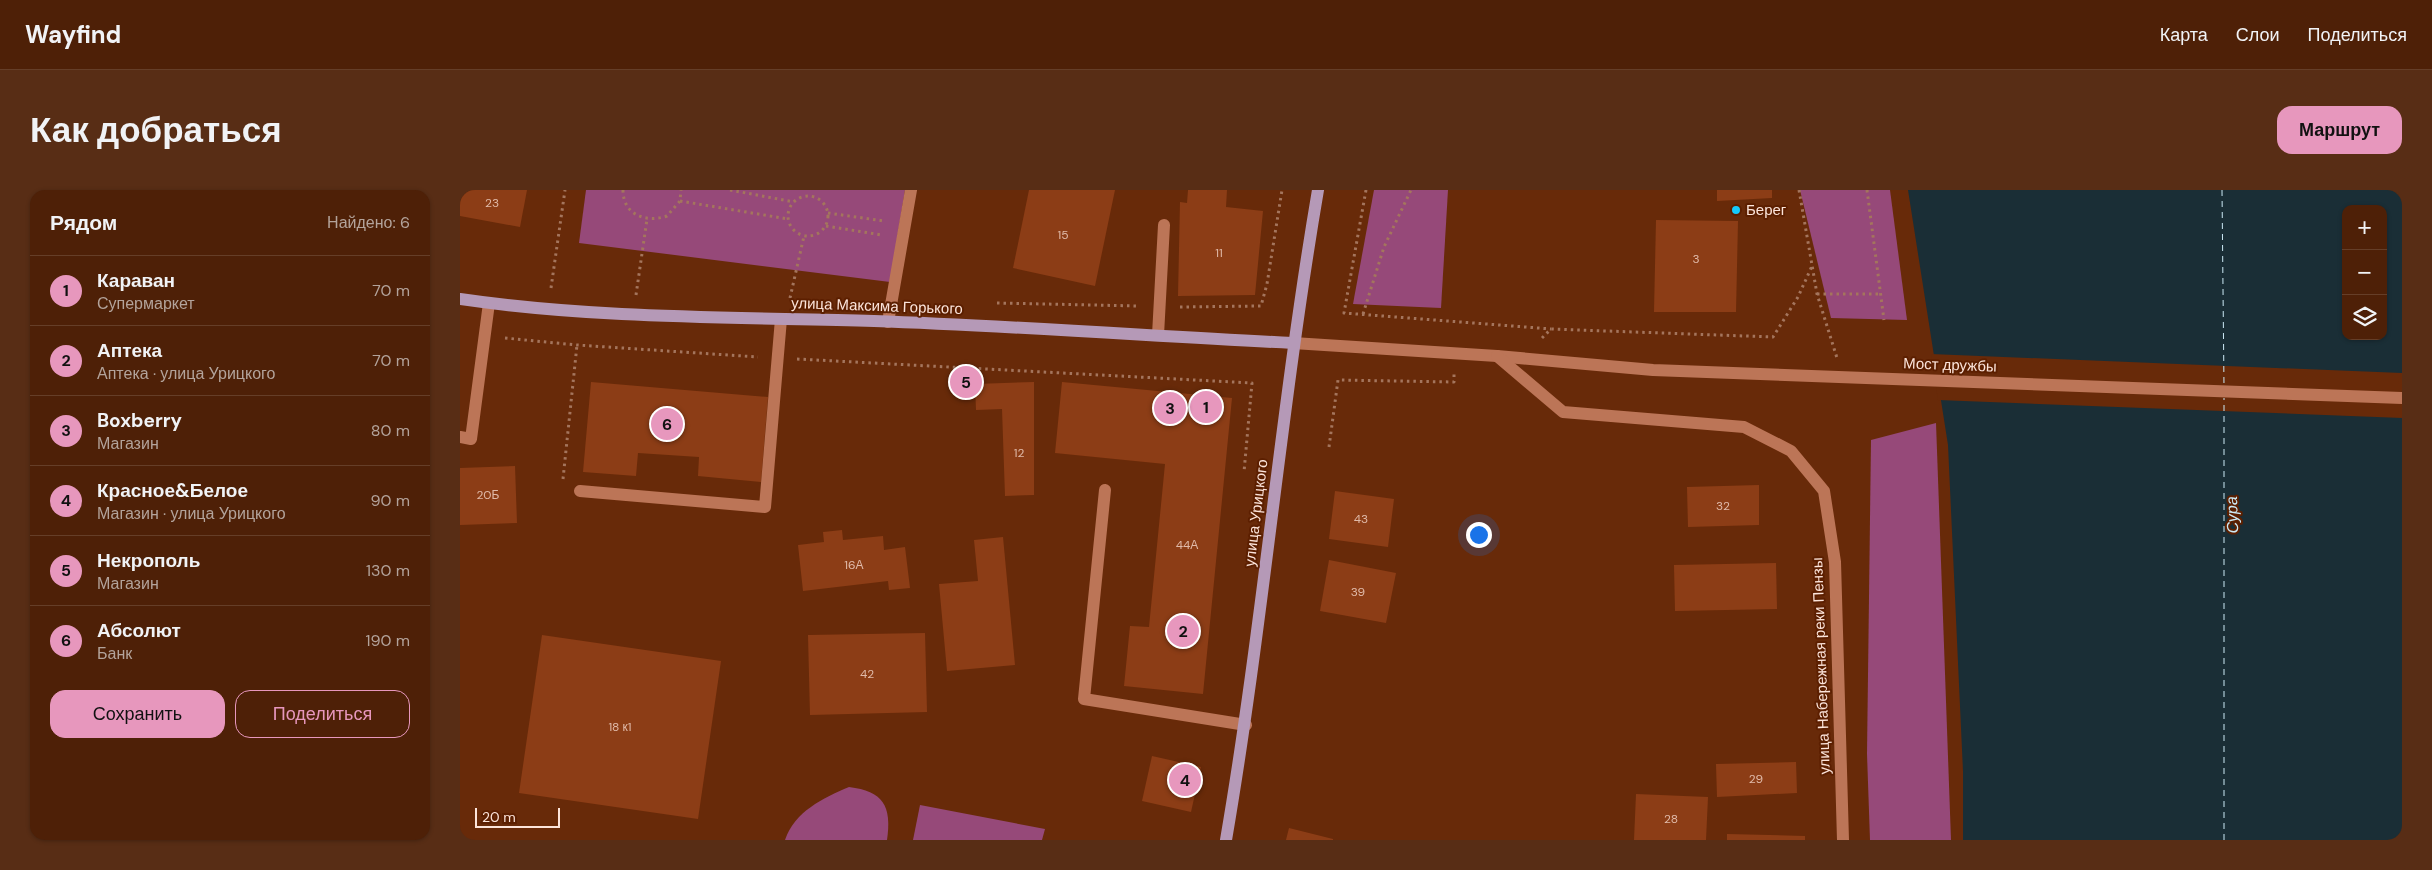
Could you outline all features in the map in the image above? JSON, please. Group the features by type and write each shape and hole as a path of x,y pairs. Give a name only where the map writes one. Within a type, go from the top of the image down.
{"main road":[{"name":"улица Урицкого","path":"1226,840 1246,725 1293,343 1318,190"},
{"name":"улица Максима Горького","path":"460,299 489,304 637,314 888,322 1293,343"}],"street":[{"path":"888,322 911,190"},
{"path":"1158,335 1164,225"},
{"path":"460,437 471,438 489,304"},
{"path":"580,491 765,506 781,319"},
{"name":"Мост дружбы","path":"1293,343 1497,356 1653,370 2402,398"},
{"name":"улица Набережная реки Пензы","path":"1497,356 1563,412 1744,427 1791,451 1824,491 1835,562 1843,840"},
{"path":"1105,490 1084,699 1246,725"}],"path":[{"path":"550,292 565,190"},
{"path":"623,190 625,202 630,210 638,216 647,219 667,216 680,200 681,190"},
{"path":"730,190 794,202"},
{"path":"1260,306 1267,284 1282,190"},
{"path":"1366,190 1344,313 1551,329 1773,338 1798,297 1812,266"},
{"path":"1363,314 1384,247 1411,190"},
{"path":"1799,190 1817,294 1844,377"},
{"path":"1867,190 1884,320"},
{"path":"803,197 816,198 822,202 828,213 826,226 817,234 804,236 792,229 788,219 789,210 794,202 803,197"},
{"path":"680,200 788,219"},
{"path":"828,213 905,224"},
{"path":"636,294 647,219"},
{"path":"826,226 902,239"},
{"path":"790,298 804,236"},
{"path":"1817,294 1880,294"},
{"path":"1522,359 1551,329"},
{"path":"485,336 577,345 777,358 1252,383 1244,472"},
{"path":"577,345 562,489 580,491"},
{"path":"1329,447 1338,380 1454,382 1455,354"}],"shaded area":[{"path":"586,190 905,190 890,282 579,243"},
{"path":"1374,190 1448,190 1441,308 1353,304"},
{"path":"1800,190 1890,190 1907,320 1831,318"},
{"path":"1936,423 1951,840 1870,840 1867,754 1871,440"},
{"path":"849,787 870,792 883,802 888,818 887,840 785,840 789,830 802,814 820,801"},
{"path":"920,805 1045,829 1042,840 913,840"}],"water":[{"name":"Сура","path":"1908,190 2402,190 2402,840 1963,840 1963,771 1948,445"}],"pier":[{"path":"1931,354 2402,373 2402,418 1938,400"}],"building":[{"path":"460,190 527,190 520,227 460,216"},
{"path":"1029,190 1115,190 1095,286 1013,268"},
{"path":"1188,190 1227,190 1226,207 1263,211 1255,295 1178,296 1180,202 1187,203"},
{"path":"1717,190 1772,190 1772,198 1717,201"},
{"path":"1656,220 1738,221 1736,312 1654,312"},
{"path":"591,382 768,397 761,482 698,476 699,457 638,453 636,476 583,472"},
{"path":"1034,382 1034,495 1005,496 1002,409 976,410 975,384"},
{"path":"1062,382 1232,398 1203,694 1124,686 1130,626 1149,627 1165,464 1055,453"},
{"path":"515,466 517,523 460,525 460,468"},
{"path":"1759,485 1759,525 1688,527 1687,487"},
{"path":"1335,491 1394,499 1388,547 1329,539"},
{"path":"842,530 843,540 883,536 884,550 905,547 910,588 889,590 888,581 803,591 798,545 824,542 823,532"},
{"path":"1003,537 1015,665 947,671 939,584 978,581 974,540"},
{"path":"1329,560 1396,573 1386,623 1320,611"},
{"path":"1776,563 1777,609 1675,611 1674,565"},
{"path":"925,633 927,712 810,715 808,635"},
{"path":"542,635 721,661 698,819 519,793"},
{"path":"1152,756 1201,767 1191,812 1142,801"},
{"path":"1796,762 1797,793 1717,797 1716,764"},
{"path":"1636,794 1708,797 1706,840 1634,840"},
{"path":"1289,828 1333,839 1333,840 1286,840"},
{"path":"1727,834 1805,836 1805,840 1727,840"}],"ferry route":[{"path":"2222,190 2224,387"},
{"path":"2224,398 2224,840"}],"place":[{"name":"Берег","path":"1736,210"},
{"name":"Некрополь","path":"966,382"},
{"name":"Караван","path":"1206,407"},
{"name":"Boxberry","path":"1170,408"},
{"name":"Абсолют","path":"667,424"},
{"name":"Аптека","path":"1183,631"},
{"name":"Красное&Белое","path":"1185,780"}]}
